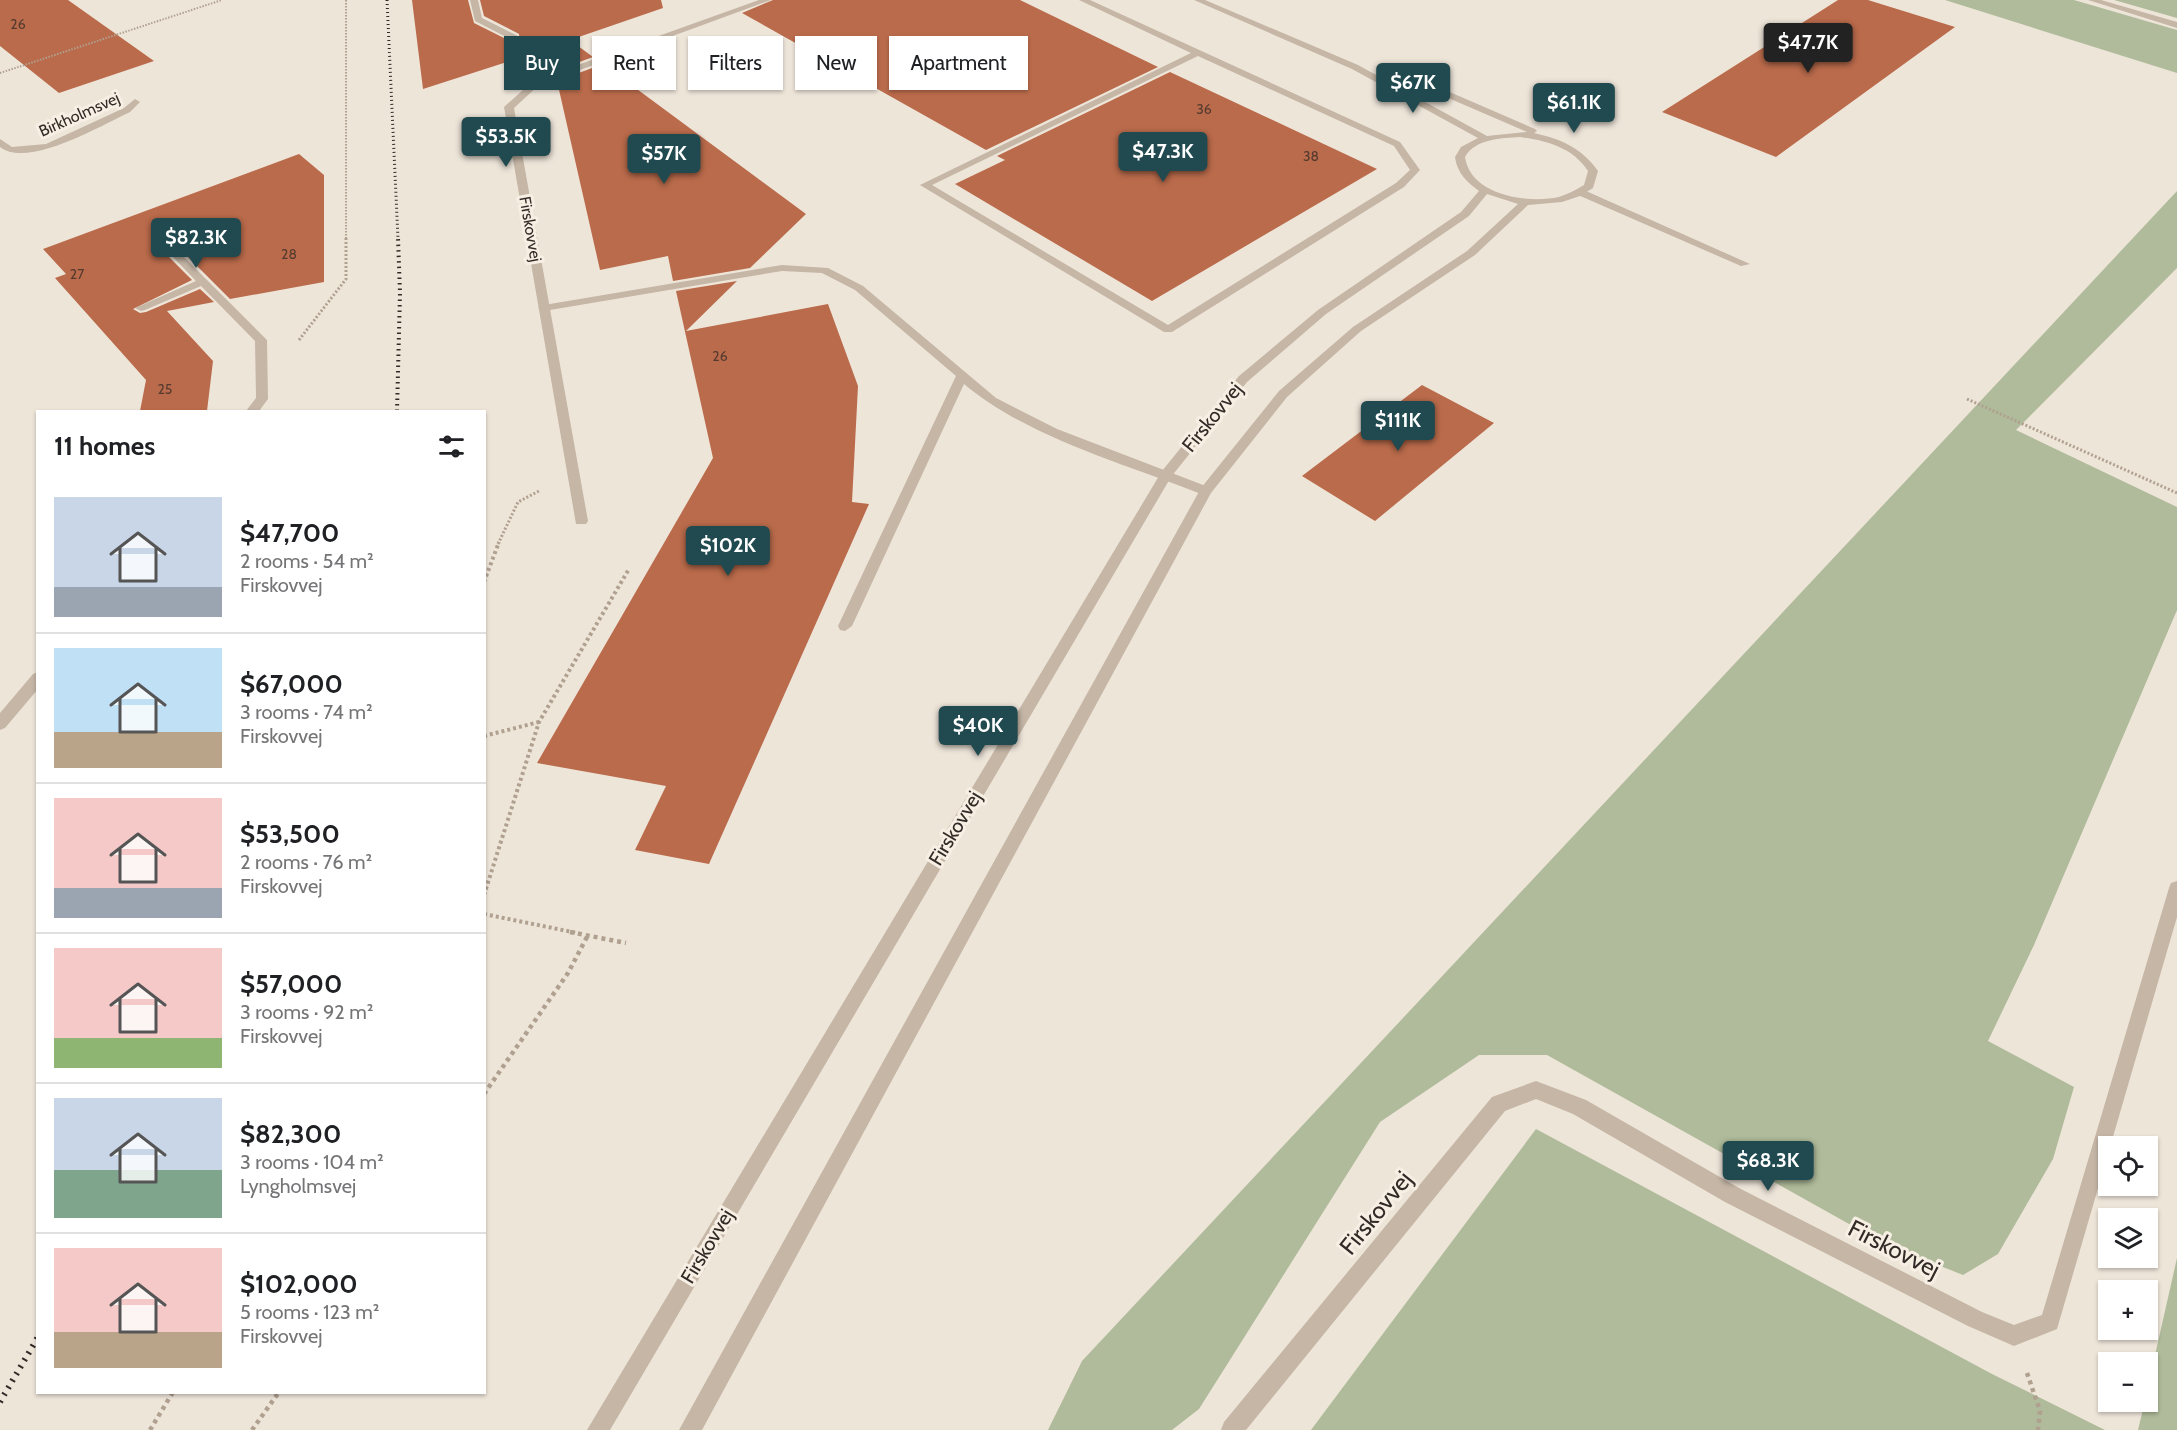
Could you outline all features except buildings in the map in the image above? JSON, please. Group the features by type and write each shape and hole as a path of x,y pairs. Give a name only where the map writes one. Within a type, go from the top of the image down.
{"street":[{"path":"474,0 478,19 511,36"},
{"name":"Firskovvej","path":"581,520 509,107 536,83 767,0"},
{"path":"1083,0 1397,144 1415,170 1400,185 1168,330 925,185 1198,53"},
{"path":"1198,0 1355,67 1484,138"},
{"path":"2092,0 2177,25"},
{"path":"1355,67 1442,92 1557,142 1581,155 1593,171 1589,186 1582,193 1548,202 1526,201 1486,189 1471,180 1463,171 1460,160 1463,151 1471,143 1484,138 1520,134 1557,142"},
{"name":"Birkholmsvej","path":"0,142 9,150 48,147 128,110 135,102"},
{"name":"Firskovvej","path":"598,1430 1166,474 1243,379 1322,312 1466,214 1486,189"},
{"path":"1582,193 1745,264"},
{"name":"Firskovvej","path":"690,1430 1206,491 1283,394 1357,329 1471,253 1526,201"},
{"path":"175,254 261,340 262,399 253,410"},
{"path":"544,308 782,268 824,270 859,288 992,401 1053,432 1206,491"},
{"path":"141,308 202,282"},
{"path":"845,626 962,376"},
{"path":"0,724 36,680"},
{"path":"2014,1336 2050,1322 2177,888"},
{"name":"Firskovvej","path":"1232,1430 1499,1104 1536,1090 1579,1107 1732,1195 1975,1319 2014,1336"}],"path":[{"path":"0,73 222,0"},
{"path":"262,370 285,358 346,279 346,0"},
{"path":"1967,399 2177,493"},
{"path":"486,576 497,546 518,502 573,473"},
{"path":"486,889 539,722 629,569"},
{"path":"486,735 539,722"},
{"path":"486,914 626,943"},
{"path":"486,1091 568,973 588,935"},
{"path":"2014,1336 2040,1411 2038,1430"},
{"path":"150,1430 172,1394"},
{"path":"252,1430 278,1394"}],"green space":[{"path":"1945,0 2074,0 2177,30 2177,73"},
{"path":"2114,0 2177,0 2177,18"},
{"path":"2177,191 2177,268 2016,430 2177,507 2177,610 2034,945 1988,1041 2074,1087 2053,1159 1998,1254 1963,1275 1883,1243 1547,1055 1479,1055 1380,1122 1199,1409 1172,1430 1048,1430 1082,1361"},
{"path":"1536,1129 1992,1374 2105,1430 1311,1430"},
{"path":"2177,1258 2177,1430 2138,1430 2142,1412 2158,1412 2158,1352 2156,1352"}],"railway":[{"path":"387,0 398,239"},
{"path":"397,410 400,293 398,238"},
{"path":"0,1402 36,1340"}]}
